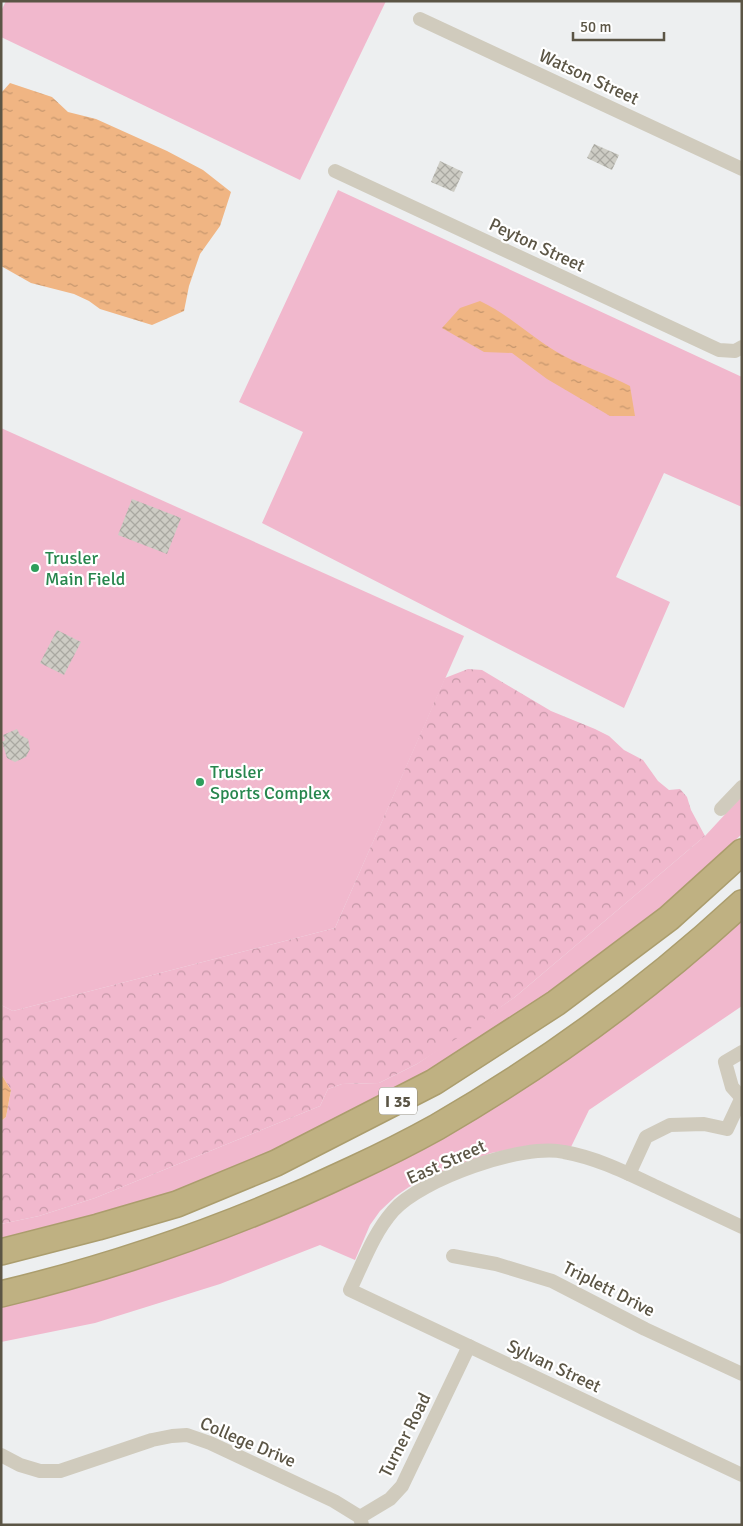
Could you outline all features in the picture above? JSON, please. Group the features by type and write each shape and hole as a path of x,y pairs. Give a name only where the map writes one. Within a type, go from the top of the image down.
{"highway":[{"name":"I 35","path":"1,1252 177,1204 276,1164 434,1082 556,1003 669,918 742,852"},
{"name":"I 35","path":"1,1294 51,1282 151,1251 235,1221 304,1193 413,1140 494,1093 559,1050 636,993 742,903"}],"street":[{"name":"Watson Street","path":"420,19 742,170"},
{"name":"Peyton Street","path":"335,171 719,350 735,351 742,347"},
{"path":"721,809 742,787"},
{"path":"629,1174 646,1137 670,1125 704,1124 727,1128 742,1097 732,1087 725,1062 742,1052"},
{"name":"East Street","path":"350,1290 379,1229 394,1210 409,1197 441,1180 481,1163 525,1152 547,1149 597,1160 742,1227"},
{"name":"Triplett Drive","path":"453,1256 496,1264 552,1281 645,1329 742,1374"},
{"name":"Sylvan Street","path":"350,1290 742,1475"},
{"name":"Turner Road","path":"361,1521 390,1499 402,1486 410,1473 469,1346"},
{"name":"College Drive","path":"1,1455 20,1465 40,1471 60,1471 152,1440 187,1435 210,1443 334,1501 361,1521"}],"green space":[{"path":"6,1 386,1 300,180 1,37 1,11"},
{"path":"338,190 742,377 742,507 664,473 616,577 670,602 624,708 262,523 303,432 239,402"},
{"name":"Trusler Sports Complex","path":"1,428 464,636 335,928 13,1011 1,1005"},
{"path":"468,669 482,670 551,711 609,736 624,750 643,760 658,781 669,790 680,789 687,797 691,810 705,836 515,997 417,1064 379,1083 342,1084 328,1089 320,1106 95,1198 39,1216 1,1224 1,1121 6,1117 11,1090 1,1074 1,1005 13,1011 335,928 445,678"},
{"path":"742,796 742,834 651,918 599,960 411,1084 225,1174 162,1196 1,1244 1,1224 39,1216 95,1198 320,1106 328,1089 342,1084 379,1083 417,1064 515,997 705,836"},
{"path":"742,918 742,1006 589,1110 571,1147 518,1148 491,1153 409,1187 380,1211 370,1225 355,1260 320,1245 220,1284 95,1323 1,1342 1,1305 123,1273 175,1257 277,1218 343,1188 408,1155"}],"water":[{"path":"10,83 52,97 68,112 96,119 167,151 203,170 231,192 220,226 200,254 189,286 184,311 152,325 100,309 74,294 31,283 1,266 1,93"},
{"path":"480,301 502,313 542,343 564,356 630,386 635,416 610,416 547,379 512,353 484,352 442,328 460,308"},
{"path":"1,1074 11,1090 6,1117 1,1121"}],"building":[{"path":"594,144 619,155 612,170 587,158"},
{"path":"440,161 463,172 454,192 431,182"},
{"path":"132,499 181,518 167,554 118,535"},
{"path":"57,630 81,642 64,675 40,663"},
{"path":"17,729 20,735 28,739 30,749 26,757 15,762 7,758 2,742 5,740 3,735"}],"place":[{"name":"Trusler Main Field","path":"35,568"},
{"name":"Trusler Sports Complex","path":"200,782"}]}
